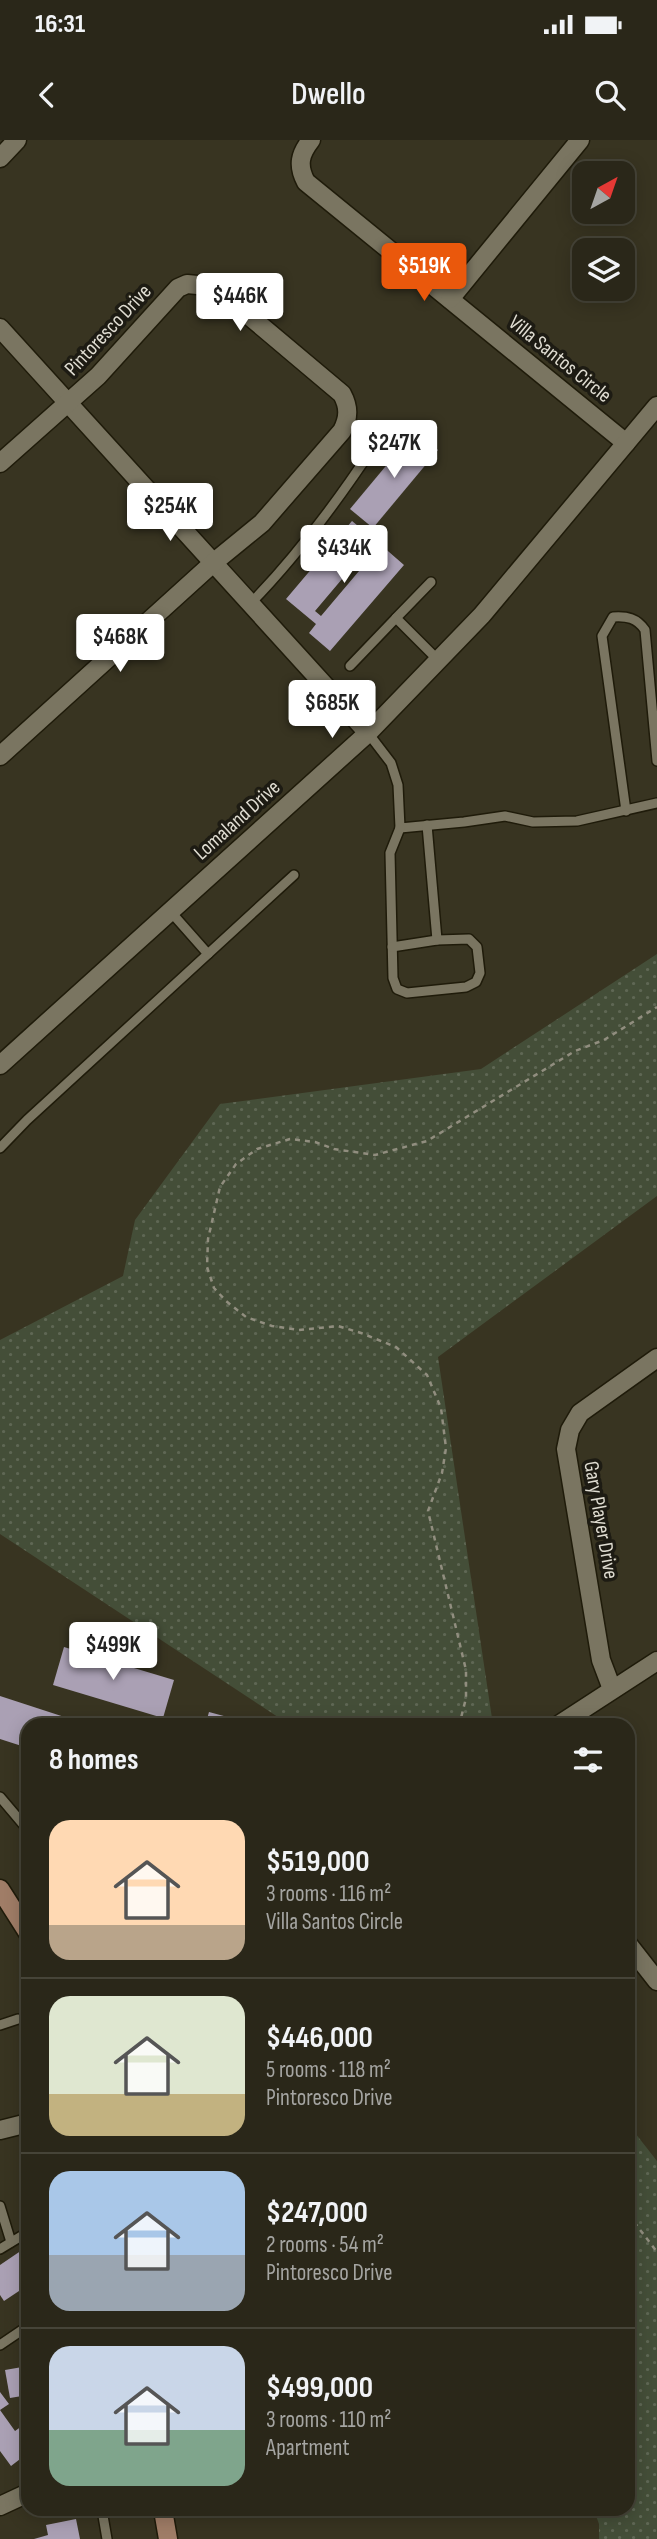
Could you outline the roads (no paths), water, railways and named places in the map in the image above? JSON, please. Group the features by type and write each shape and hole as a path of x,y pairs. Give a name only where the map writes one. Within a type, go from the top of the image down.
{"main road":[{"path":"0,1889 21,1922"},
{"path":"164,2516 168,2539"}],"street":[{"path":"0,158 17,140"},
{"name":"Villa Santos Circle","path":"311,140 301,153 300,168 306,182 626,443"},
{"path":"450,299 580,140"},
{"name":"Pintoresco Drive","path":"0,463 69,404 132,341 178,288 187,284 208,286 247,314 342,394 347,404 346,422"},
{"path":"0,328 368,733"},
{"name":"Lomaland Drive","path":"0,1065 368,733 482,615 657,405"},
{"path":"0,755 262,523 342,431 346,422"},
{"name":"Gary Player Drive","path":"612,1689 601,1660 566,1449 570,1430 580,1413 657,1357"},
{"path":"569,1718 657,1661"},
{"path":"635,1953 657,1981"},
{"path":"0,2130 21,2125"},
{"path":"0,2507 21,2496"}],"lane":[{"path":"250,604 277,577 341,497 374,446 375,437 368,430 346,422"},
{"path":"349,666 431,582"},
{"path":"626,811 602,636 612,617 632,618 645,630 657,764"},
{"path":"396,618 438,660"},
{"path":"368,733 391,763 398,785 400,828 390,853 392,947 393,978 397,989 407,993 466,987 476,982 480,973 477,947 469,939 437,940 392,947"},
{"path":"400,828 505,816 533,822 577,821 657,803"},
{"path":"427,825 437,940"},
{"path":"0,1148 27,1120 294,875"},
{"path":"170,911 208,954"},
{"path":"0,1797 21,1822"},
{"path":"0,2025 18,2019"},
{"path":"0,2206 11,2242"},
{"path":"0,2249 21,2236"},
{"path":"0,2345 21,2331"},
{"path":"103,2516 107,2539"}]}
